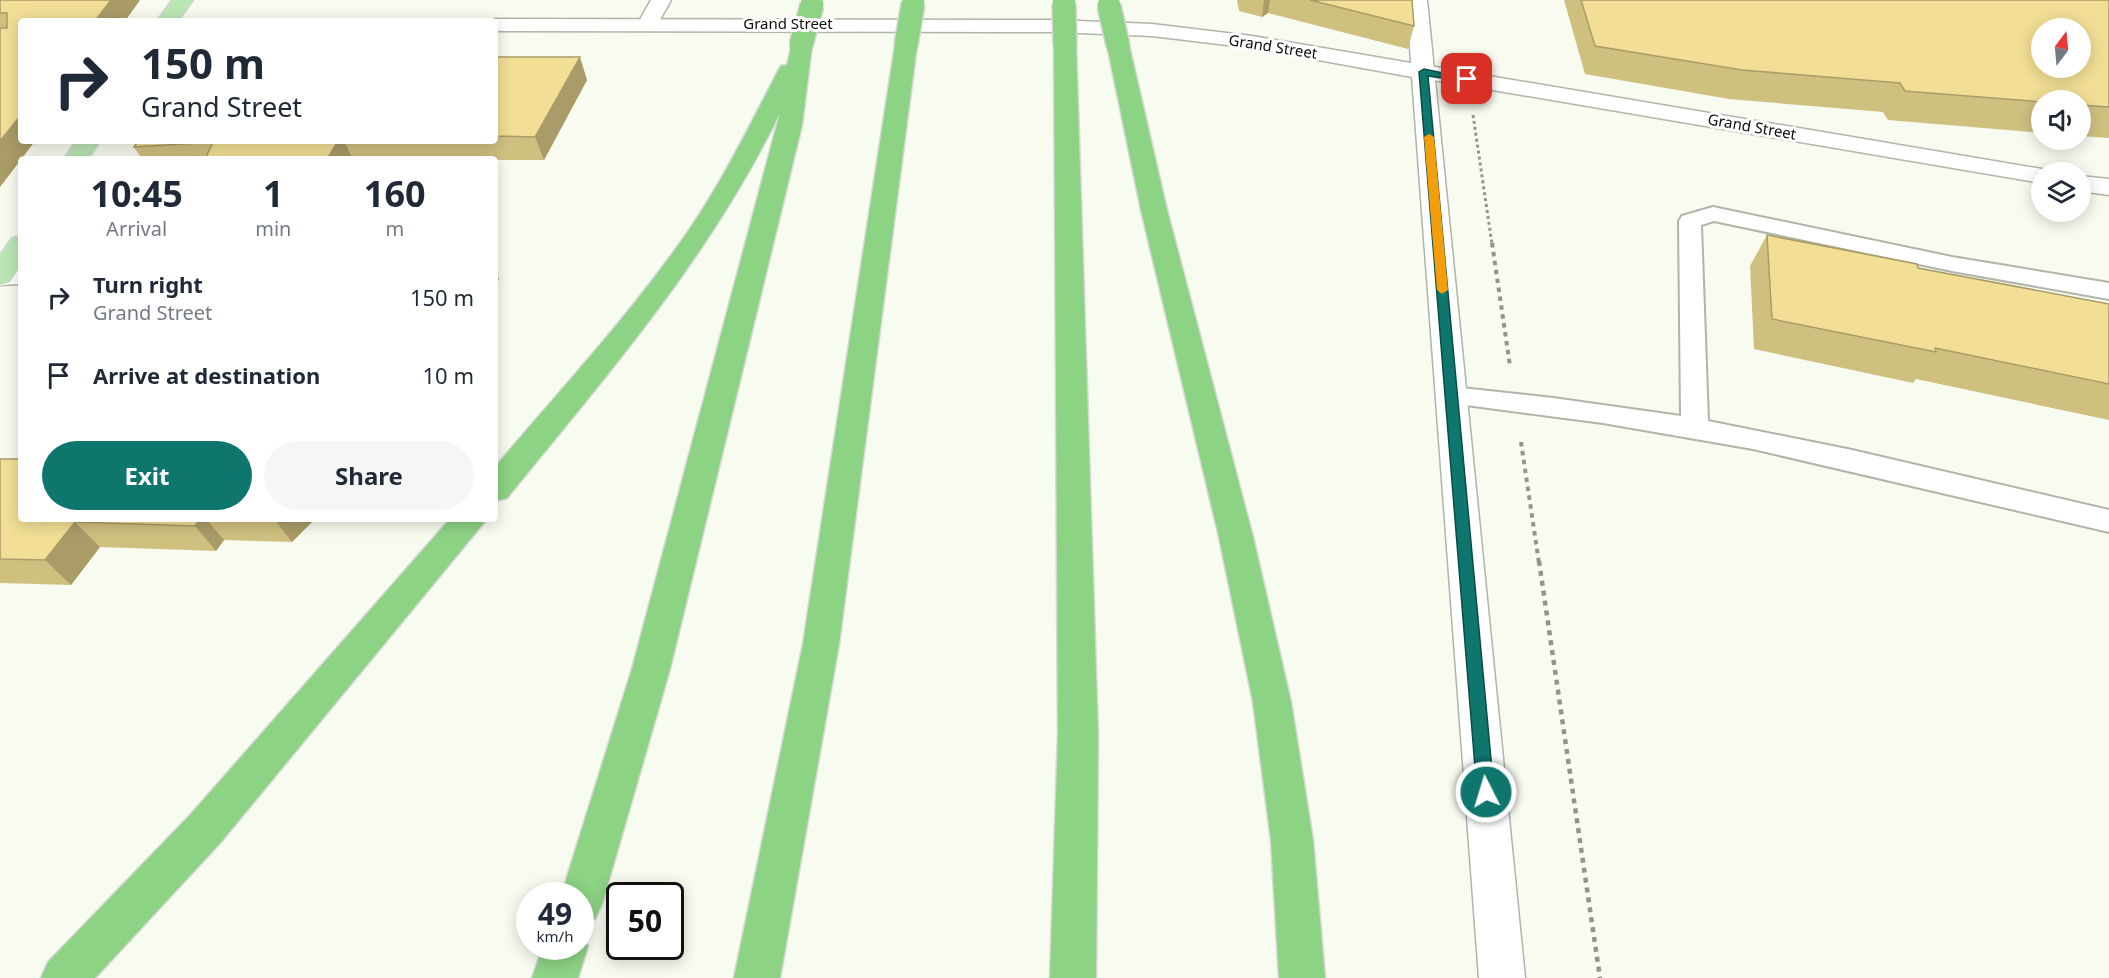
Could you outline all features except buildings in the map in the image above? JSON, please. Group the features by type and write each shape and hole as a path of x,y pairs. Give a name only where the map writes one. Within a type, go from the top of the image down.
{"highway":[{"path":"587,882 651,669 790,125 801,45 813,2"},
{"path":"757,978 821,644 913,2"},
{"path":"1064,2 1078,735 1073,978"},
{"path":"1108,3 1158,233 1251,604 1272,704 1290,822 1302,978"},
{"path":"498,485 646,306 701,233 743,164 801,45"},
{"path":"64,978 206,828 467,522"},
{"path":"555,978 561,960"}],"main road":[{"path":"169,18 183,0"},
{"path":"0,276 18,248"}],"street":[{"path":"649,23 661,0"},
{"path":"1417,0 1502,978"},
{"name":"Grand Street","path":"498,25 649,23 1054,26 1152,30 1252,42 2031,174"},
{"path":"2091,185 2109,188"},
{"path":"0,276 18,275"}],"lane":[{"path":"1695,428 1690,221 1713,214 1952,264 2109,291"},
{"path":"1452,396 1629,415 1852,460 2041,508 2109,520"}],"path":[{"path":"1467,79 1600,978"}],"slow traffic":[{"path":"1429,137 1442,290"}],"route":[{"path":"1467,79 1424,72 1486,792"}]}
